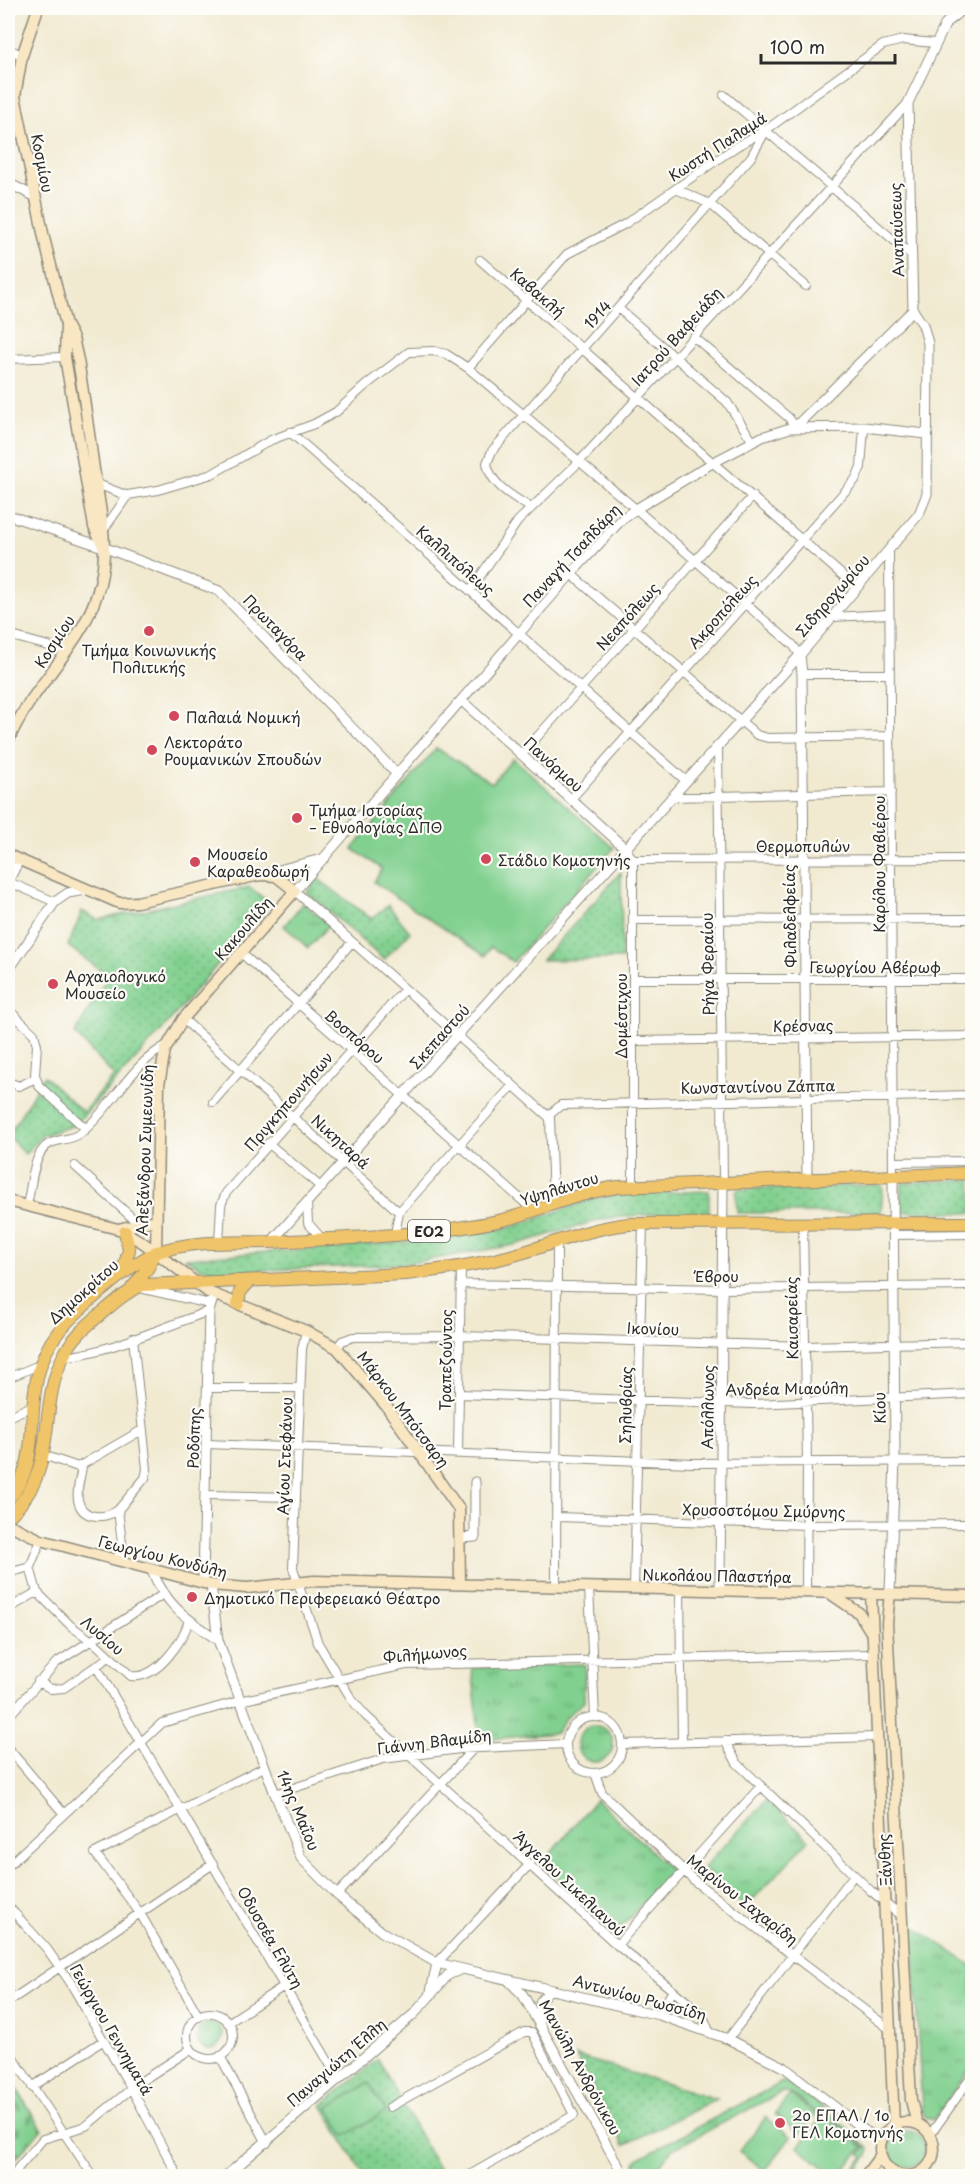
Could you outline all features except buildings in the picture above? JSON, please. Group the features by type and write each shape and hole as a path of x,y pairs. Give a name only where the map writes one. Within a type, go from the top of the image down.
{"main road":[{"name":"Κοσμίου","path":"8,742 10,731 67,651 97,594 103,570 105,528 78,360 73,338 66,325 34,196 15,96 21,56 38,8"},
{"name":"Κοσμίου","path":"66,325 65,357 94,527 103,546"},
{"path":"8,855 115,902 128,903 260,875 276,876 295,891"},
{"name":"Κακουλίδη","path":"183,1019 295,891"},
{"name":"Αλεξάνδρου Συμεωνίδη","path":"156,1252 159,1086 162,1058 183,1019"},
{"name":"Υψηλάντου","path":"156,1252 184,1246 395,1234 489,1223 594,1191 633,1186 972,1173"},
{"path":"8,1200 122,1231 156,1220"},
{"path":"131,1290 151,1283 406,1274 461,1267 512,1255 600,1228 643,1223 803,1223 893,1229 972,1223"},
{"path":"119,1279 128,1256 129,1244 122,1231"},
{"name":"Μάρκου Μπότσαρη","path":"122,1231 156,1252 194,1282 211,1303 238,1304 306,1331 337,1348 387,1407 459,1509 460,1584"},
{"name":"Δημοκρίτου","path":"8,1499 19,1486 28,1462 32,1406 39,1365 63,1326 119,1279 156,1252"},
{"name":"Δημοκρίτου","path":"8,1517 30,1491 43,1455 55,1383 63,1356 82,1329 131,1290 146,1272 156,1252"},
{"path":"238,1304 240,1292 250,1281"},
{"name":"Γεωργίου Κονδύλη","path":"8,1524 41,1540 207,1584 247,1588 296,1582 460,1584"},
{"name":"Νικολάου Πλαστήρα","path":"460,1584 972,1596"},
{"path":"828,1592 859,1613 872,1632"},
{"name":"Ξάνθης","path":"871,1593 894,2125"},
{"name":"Ξάνθης","path":"890,1593 887,1623 911,2100 917,2124"},
{"path":"907,2121 917,2124 930,2135 934,2147 933,2156 923,2174 890,2175 880,2156 881,2138 894,2125 907,2121"},
{"path":"865,2176 880,2156"}],"street":[{"name":"Αναπαύσεως","path":"913,310 908,104 945,23 967,8 972,8"},
{"name":"Κωστή Παλαμά","path":"468,368 567,254 580,245 626,224 736,146 766,130 888,43 908,39 934,43"},
{"path":"8,48 21,56"},
{"path":"724,95 910,254"},
{"name":"Ιατρού Βαφειάδη","path":"470,591 494,559 513,526 579,462 830,185 908,104"},
{"name":"1914","path":"531,508 503,489 489,472 487,464 492,450 522,413 619,309 751,158 766,130"},
{"path":"8,183 34,196"},
{"path":"675,189 710,204 806,286"},
{"name":"Καβακλή","path":"480,260 857,588"},
{"path":"619,309 727,402 753,442"},
{"path":"694,337 789,418 795,427 913,310"},
{"name":"Σιδηροχωρίου","path":"626,849 685,780 833,617 889,552 924,504 927,494 928,343 923,325 913,310"},
{"path":"97,484 128,496 212,474 290,432 314,424 336,412 366,385 409,352 434,351 446,354 468,368 696,560 793,645 800,655"},
{"path":"8,359 65,357"},
{"name":"Παναγή Τσαλδάρη","path":"325,858 571,574 623,518 714,462 753,442 795,427 864,427 926,434"},
{"name":"Ακροπόλεως","path":"571,799 632,733 859,474 864,427"},
{"name":"Καλλιπόλεως","path":"290,432 685,780"},
{"path":"105,528 128,496"},
{"name":"Νεαπόλεως","path":"521,755 753,496"},
{"name":"Πρωταγόρα","path":"8,515 103,546 221,592 398,774"},
{"name":"Καρόλου Φαβιέρου","path":"889,552 893,1176"},
{"path":"571,574 739,720 763,738 890,736"},
{"path":"833,617 889,614"},
{"path":"8,635 67,651"},
{"name":"Φιλαδελφείας","path":"800,655 803,738 807,1178"},
{"path":"802,674 890,674"},
{"name":"Πανόρμου","path":"462,701 626,849"},
{"name":"Ρήγα Φεραίου","path":"718,746 723,1181"},
{"path":"671,797 891,792"},
{"path":"626,849 633,860"},
{"name":"Σκεπαστού","path":"272,1242 626,849"},
{"path":"260,875 325,858"},
{"name":"Κακουλίδη","path":"295,891 325,858"},
{"name":"Θερμοπυλών","path":"633,860 972,858"},
{"name":"Δομέστιχου","path":"633,860 633,1186"},
{"path":"19,861 8,882 55,902"},
{"path":"8,970 55,902 68,893 86,890"},
{"path":"295,891 548,1116 551,1122 553,1202"},
{"path":"633,920 972,919"},
{"path":"213,1102 352,942"},
{"name":"Βοσπόρου","path":"241,953 533,1210"},
{"name":"Γεωργίου Αβέρωφ","path":"633,979 972,979"},
{"name":"Πριγκηποννήσων","path":"219,1243 223,1198 268,1143 405,989"},
{"path":"8,1009 34,1034 36,1078 42,1088 85,1128"},
{"name":"Νικηταρά","path":"183,1019 399,1212"},
{"name":"Κρέσνας","path":"634,1041 972,1036"},
{"path":"27,1205 37,1160 43,1149 56,1140 76,1136 145,1059 167,1045"},
{"path":"8,1082 19,1086 36,1078"},
{"path":"395,1234 399,1212 513,1085"},
{"name":"Κωνσταντίνου Ζάππα","path":"548,1116 561,1105 972,1095"},
{"path":"268,1143 322,1188"},
{"path":"892,1162 972,1161"},
{"path":"75,1166 139,1224"},
{"name":"Κίου","path":"890,1593 895,1525 893,1176"},
{"name":"Απόλλωνος","path":"720,1590 723,1181"},
{"path":"307,1203 308,1223 322,1239"},
{"name":"Σηλυβρίας","path":"634,1588 643,1223"},
{"name":"Καισαρείας","path":"803,1223 807,1402 806,1592"},
{"path":"893,1229 972,1234"},
{"path":"555,1586 558,1240"},
{"name":"Τραπεζούντος","path":"458,1453 461,1267"},
{"name":"Έβρου","path":"460,1284 723,1289 972,1286"},
{"path":"131,1290 211,1303"},
{"path":"63,1356 79,1354 133,1338 211,1303"},
{"name":"Ροδόπης","path":"211,1303 206,1495 207,1584 218,1640"},
{"name":"Αγίου Στεφάνου","path":"306,1331 302,1346 292,1564 296,1582 318,1643 338,1678"},
{"name":"Ικονίου","path":"337,1348 342,1341 353,1337 460,1335 805,1346 972,1342"},
{"path":"82,1466 78,1498 84,1510 99,1517 107,1516 118,1510 146,1475 133,1338"},
{"path":"8,1378 39,1365"},
{"path":"210,1388 300,1388"},
{"name":"Ανδρέα Μιαούλη","path":"459,1394 722,1403 807,1402 972,1394"},
{"path":"8,1417 32,1406"},
{"path":"43,1455 78,1467 82,1466 142,1430"},
{"path":"207,1444 721,1463 972,1461"},
{"path":"461,1538 475,1537 475,1482"},
{"path":"206,1495 295,1497"},
{"path":"114,1560 123,1551 118,1510"},
{"name":"Χρυσοστόμου Σμύρνης","path":"556,1517 721,1524 972,1524"},
{"path":"8,1573 30,1567 41,1540"},
{"name":"Λυσίου","path":"30,1567 37,1592 71,1626 91,1640 131,1676 140,1676 169,1656 189,1620"},
{"path":"152,1571 162,1595 189,1620 218,1640"},
{"path":"589,1587 595,1717"},
{"path":"680,1589 682,1743"},
{"path":"8,1609 37,1592"},
{"path":"8,1717 38,1681 56,1664 162,1595"},
{"name":"14ης Μαΐου","path":"218,1640 264,1767 302,1858 337,1895 382,1932 437,1963 505,1978"},
{"name":"Φιλήμωνος","path":"8,1866 166,1720 239,1701 405,1665 872,1654"},
{"path":"38,1681 51,1689 60,1689 109,1657"},
{"name":"Οδυσσέα Ελύτη","path":"96,1666 338,2078"},
{"name":"Άγγελου Σικελιανού","path":"338,1678 356,1705 617,1945 672,1992 702,2014 709,2031"},
{"path":"595,1717 614,1725 623,1744 615,1764 595,1773 585,1772 573,1764 566,1744 569,1733 577,1723 595,1717"},
{"path":"623,1744 877,1737"},
{"path":"725,1741 735,1760 761,1786 885,1904 902,1916"},
{"name":"Γιάννη Βλαμίδη","path":"275,1794 377,1760 410,1754 474,1748 566,1744"},
{"path":"8,1748 64,1814"},
{"path":"337,1895 474,1748"},
{"path":"199,2017 141,1913 95,1852 264,1767"},
{"name":"Μαρίνου Σαχαρίδη","path":"595,1773 600,1792 684,1871 891,2030"},
{"path":"617,1945 761,1786"},
{"path":"8,2002 213,1864"},
{"path":"430,1996 437,1963 530,1864"},
{"path":"728,2039 791,1954 854,1875"},
{"name":"Γεώργιου Γεννηματά","path":"8,1906 61,1967 131,2088 178,2176"},
{"name":"Παναγιώτη Έλλη","path":"233,2175 338,2078 414,2014 448,1975 462,1969"},
{"name":"Αντωνίου Ρωσσίδη","path":"505,1978 659,2015 728,2039 784,2067 868,2133 881,2138"},
{"name":"Μανώλη Ανδρόνικου","path":"505,1978 519,1989 624,2176"},
{"path":"228,2023 284,1986"},
{"path":"540,2025 540,2001 548,1992 557,1990"},
{"path":"659,2015 672,1992"},
{"path":"213,2014 228,2023 232,2032 232,2042 220,2056 206,2059 191,2049 188,2030 199,2017 213,2014"},
{"path":"390,2107 524,2032 532,2032 572,2107 574,2112 571,2119 468,2176"},
{"path":"32,2087 104,2040"},
{"path":"15,2176 18,2168 41,2140 86,2126 131,2088 191,2049"},
{"path":"8,2050 93,2176"},
{"path":"220,2056 267,2143"},
{"path":"555,2075 565,2070"},
{"path":"930,2135 972,2076"}],"green space":[{"name":"Στάδιο Κομοτηνής","path":"436,748 492,783 513,758 614,848 513,962 491,947 485,956 374,882 382,869 353,849"},
{"path":"621,872 622,959 542,960"},
{"path":"317,878 372,919 388,905 410,932 384,960 307,892"},
{"path":"249,887 270,903 154,1039 75,1125 43,1135 25,1154 8,1136 44,1076 83,1112 114,1076 75,1034 108,976 68,946 82,911 98,920"},
{"path":"303,903 329,925 308,948 284,926"},
{"path":"972,1180 972,1213 900,1212 902,1183"},
{"path":"880,1185 883,1187 881,1213 737,1213 736,1193 738,1189"},
{"path":"709,1191 709,1214 652,1214 604,1219 514,1245 405,1264 220,1272 201,1268 185,1258 429,1240 515,1226 595,1198 629,1194"},
{"path":"585,1665 584,1702 565,1718 556,1733 480,1740 472,1668"},
{"path":"595,1726 608,1731 613,1744 608,1757 595,1762 582,1757 577,1744 582,1731"},
{"path":"596,1799 672,1871 616,1933 542,1864"},
{"path":"767,1800 809,1840 745,1908 703,1868"},
{"path":"912,1925 972,1966 972,2066 933,2120 925,2117 922,2110"},
{"path":"210,2023 219,2027 223,2036 219,2045 210,2049 201,2045 197,2036 201,2027"},
{"path":"576,2056 716,2099 624,2145"},
{"path":"378,2059 442,2176 364,2176 322,2105"},
{"path":"8,2075 42,2129 12,2163 9,2176"},
{"path":"782,2082 788,2083 825,2109 819,2115 791,2093 782,2092 671,2150 652,2176 638,2176 635,2163 639,2158"},
{"path":"369,2083 386,2111 345,2136 328,2108"},
{"path":"790,2094 816,2115 800,2134 775,2114"},
{"path":"830,2113 869,2149 868,2156 851,2176 847,2176 864,2157 860,2154 865,2147 829,2116"},
{"path":"824,2115 863,2147 839,2176 835,2176 798,2147"},
{"path":"766,2117 791,2137 765,2171 739,2151"},
{"path":"907,2131 920,2136 925,2149 920,2162 907,2167 894,2162 889,2149 894,2136"}],"place":[{"name":"Τμήμα Κοινωνικής Πολιτικής","path":"149,631"},
{"name":"Παλαιά Νομική","path":"174,716"},
{"name":"Λεκτοράτο Ρουμανικών Σπουδών","path":"152,750"},
{"name":"Τμήμα Ιστορίας – Εθνολογίας ΔΠΘ","path":"297,818"},
{"name":"Στάδιο Κομοτηνής","path":"486,859"},
{"name":"Μουσείο Καραθεοδωρή","path":"195,862"},
{"name":"Αρχαιολογικό Μουσείο","path":"53,984"},
{"name":"Δημοτικό Περιφερειακό Θέατρο","path":"192,1597"},
{"name":"2ο ΕΠΑΛ / 1ο ΓΕΛ Κομοτηνής","path":"780,2123"}]}
